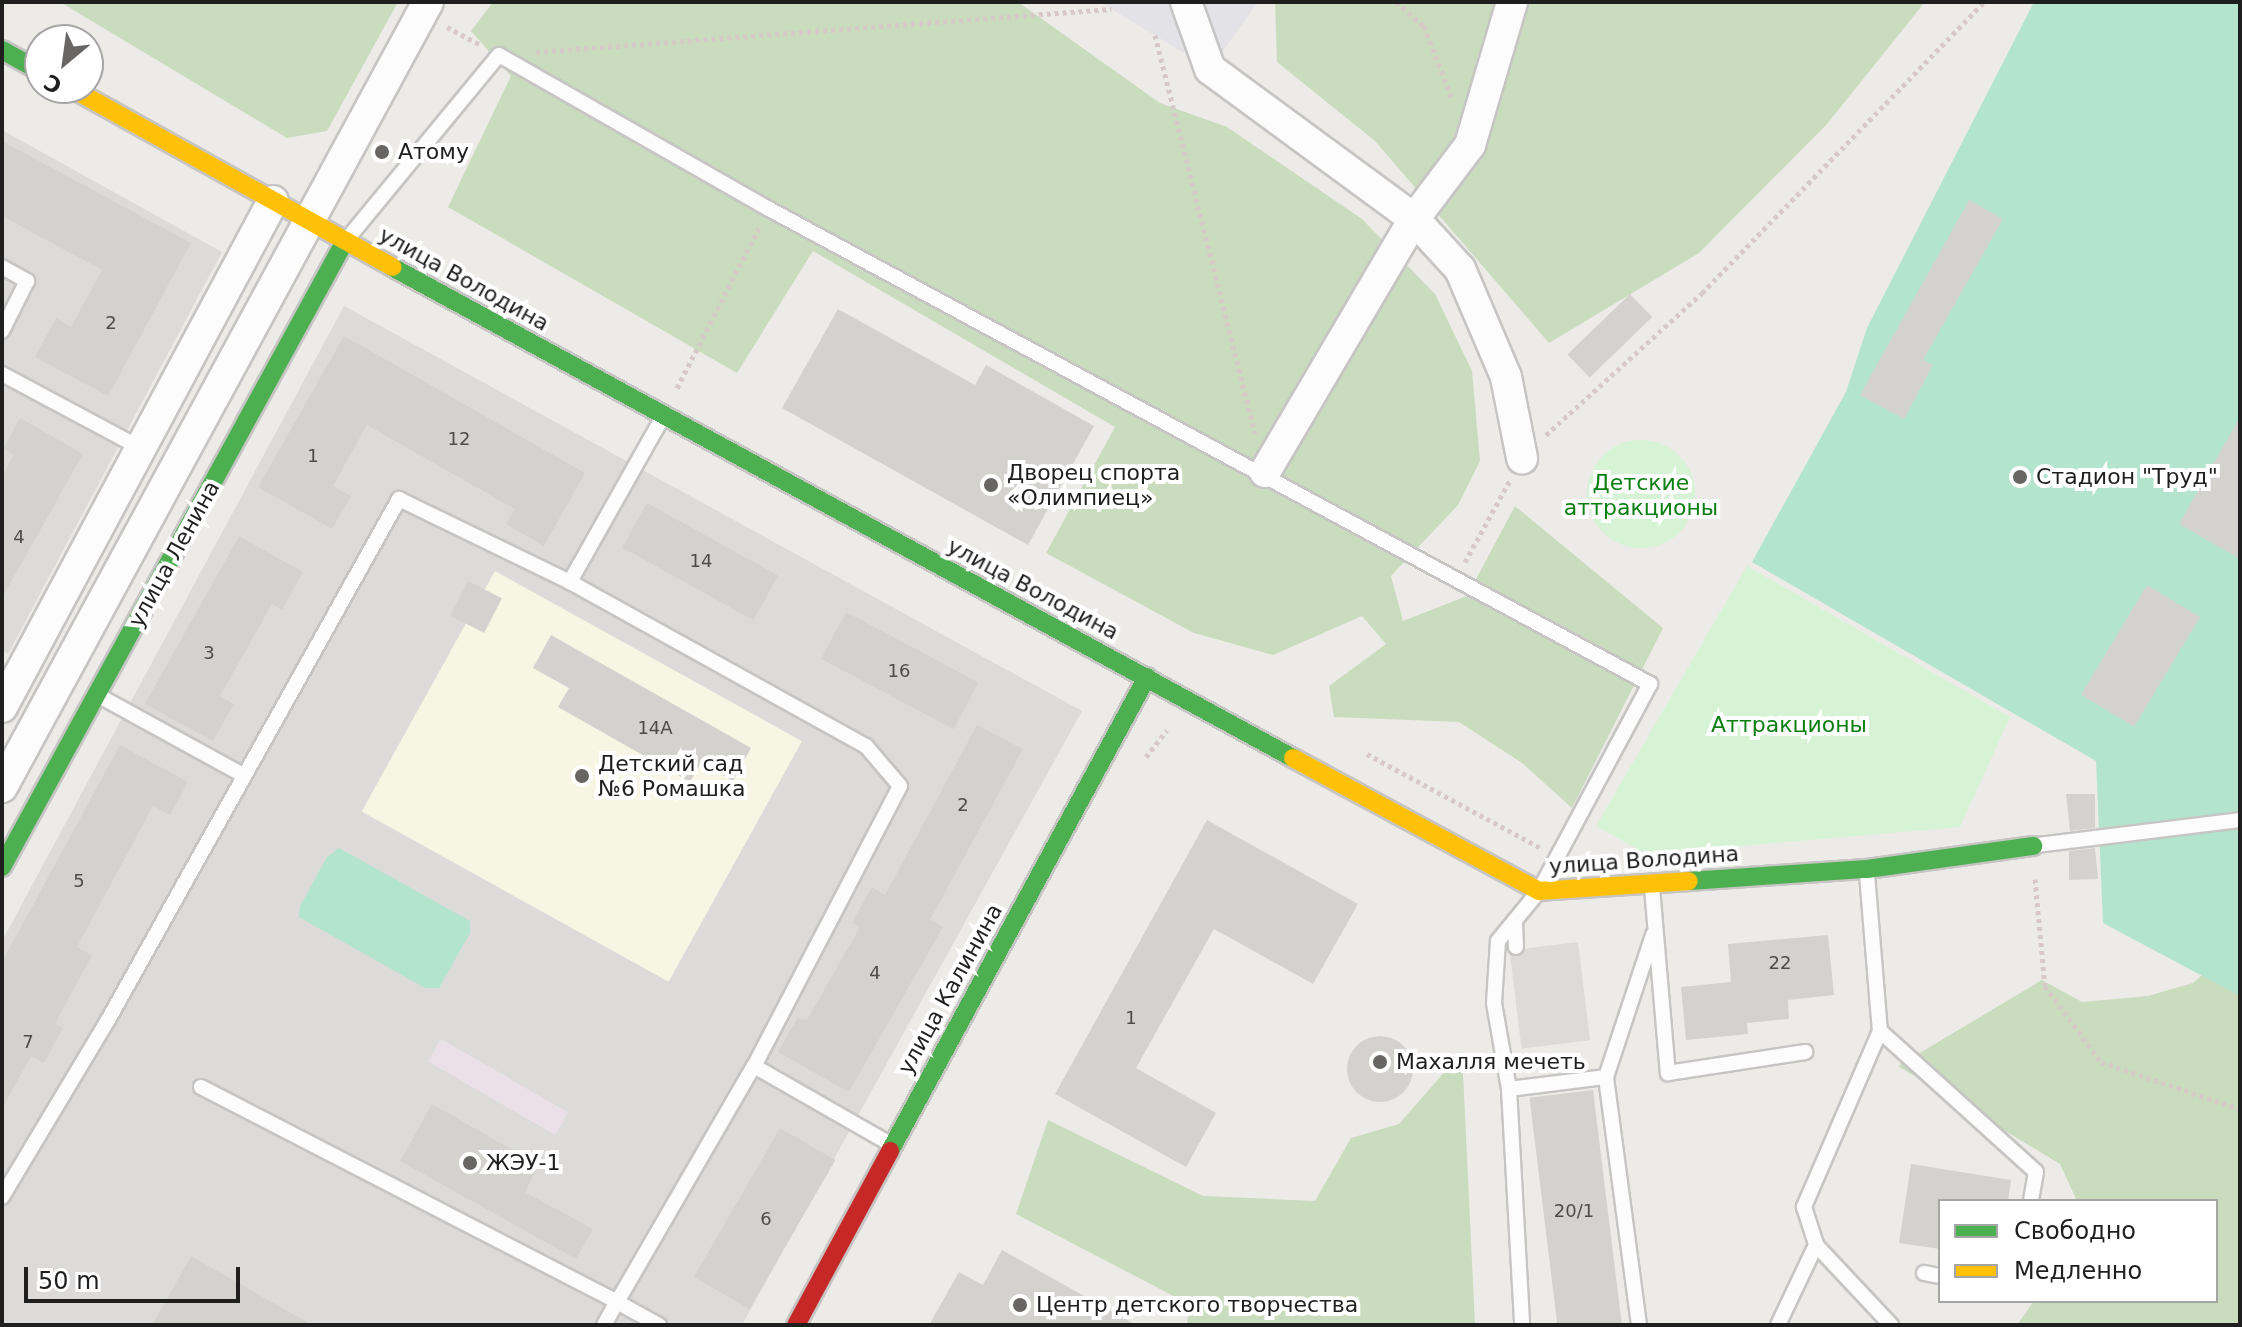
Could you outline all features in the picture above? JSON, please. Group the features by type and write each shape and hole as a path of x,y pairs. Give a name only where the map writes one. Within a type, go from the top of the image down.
{"street":[{"path":"1186,2 1210,69 1414,219 1460,269 1506,377 1522,458"},
{"path":"1265,472 1414,219 1470,145 1512,2"},
{"path":"2,787 425,8"},
{"path":"2,50 24,62"},
{"name":"улица Володина","path":"100,104 663,418 1539,891 1867,869 2033,846"},
{"path":"2,707 273,201"},
{"name":"улица Ленина","path":"2,867 345,241"},
{"name":"улица Калинина","path":"796,1325 1147,677"}],"lane":[{"path":"345,241 499,55 769,209 1265,472 1650,684 1539,891 1498,941 1494,1003 1509,1089 1522,1325"},
{"path":"2,267 27,281 2,331"},
{"path":"2,374 139,447"},
{"path":"570,582 663,418"},
{"path":"2,1197 399,499 570,582 866,746 900,786 754,1066 604,1325"},
{"path":"97,695 243,775"},
{"path":"2033,846 2240,820"},
{"path":"1867,869 1880,1031 1804,1207 1816,1245 1891,1325"},
{"path":"1652,884 1653,935 1668,1073 1805,1052"},
{"path":"1515,920 1516,947"},
{"path":"1639,1325 1606,1077 1653,935"},
{"path":"1880,1031 2036,1172 2031,1199"},
{"path":"754,1066 891,1145"},
{"path":"1509,1089 1606,1077"},
{"path":"201,1087 659,1325"},
{"path":"1778,1325 1816,1245"},
{"path":"1924,1273 1938,1276"}],"path":[{"path":"1396,2 1424,26 1470,145"},
{"path":"1456,577 1522,458 1702,293 1984,2"},
{"path":"425,8 499,55 1111,9"},
{"path":"1155,35 1265,472"},
{"path":"663,418 769,209"},
{"path":"2033,846 2045,986 2101,1062 2240,1109"}],"shaded area":[{"path":"1100,2 1258,2 1210,69"},
{"path":"2,130 222,252 8,654 2,650"},
{"path":"344,306 1082,711 742,1325 2,1325 2,941"},
{"name":"Детский сад №6 Ромашка","path":"495,571 802,741 669,982 362,812"},
{"path":"1578,942 1590,1040 1522,1049 1510,950"},
{"path":"441,1039 568,1112 555,1135 428,1062"}],"green space":[{"path":"60,2 398,2 327,131 287,138 104,28 104,24 97,24"},
{"path":"493,2 1018,2 1160,103 1227,127 1362,219 1435,294 1472,371 1480,461 1458,505 1391,576 1403,621 1467,596 1515,506 1663,628 1572,808 1522,763 1459,722 1334,717 1329,686 1386,644 1362,616 1273,655 1194,633 1046,553 1115,427 813,251 737,373 448,207 511,76 471,31"},
{"path":"1275,2 1925,2 1827,124 1699,253 1549,343 1375,141 1277,62"},
{"name":"Стадион \"Труд\"","path":"2034,2 2240,2 2240,996 2103,923 2096,761 1752,562 1846,392 1867,328"},
{"name":"Детские аттракционы","path":"1641,440 1671,449 1679,456 1686,464 1695,494 1686,524 1679,532 1671,539 1641,548 1611,539 1603,532 1596,524 1587,494 1596,464 1603,456 1611,449"},
{"name":"Аттракционы","path":"1747,566 2010,717 1960,827 1646,854 1596,826"},
{"path":"339,848 470,921 470,933 439,988 425,988 299,917 300,906 327,857"},
{"path":"2232,949 2240,952 2240,1325 2017,1325 2033,1303 2218,1303 2218,1199 2076,1199 2060,1164 1898,1066 2042,980 2082,1002 2148,996 2193,983"},
{"path":"1462,1052 1475,1325 1187,1325 1189,1304 1016,1214 1048,1120 1203,1196 1315,1201 1351,1138 1399,1124"}],"building":[{"path":"2,141 191,243 108,396 35,357 56,318 71,327 102,270 2,216"},
{"path":"1969,200 2003,219 1923,360 1933,365 1904,419 1860,395"},
{"path":"1630,294 1652,317 1590,377 1567,354"},
{"name":"Дворец спорта «Олимпиец»","path":"838,309 975,385 986,365 1094,426 1028,545 782,408"},
{"path":"344,336 585,473 544,546 506,524 515,509 367,425 333,486 351,496 332,529 258,487"},
{"path":"2240,417 2240,559 2179,524"},
{"path":"20,418 83,454 2,598 2,476 14,455 3,449"},
{"path":"647,503 778,576 753,620 622,548"},
{"path":"239,536 303,572 282,610 272,604 220,696 234,704 213,741 145,704"},
{"path":"468,581 502,598 484,633 450,616"},
{"path":"2147,585 2200,617 2134,727 2081,695"},
{"path":"846,612 978,682 954,729 821,659"},
{"path":"551,635 751,748 733,781 701,763 690,782 558,707 569,688 533,668"},
{"path":"977,725 1023,749 930,920 943,927 849,1092 778,1052 797,1019 807,1020 860,927 852,922 872,887 885,895"},
{"path":"120,745 188,782 170,815 153,806 77,947 92,955 55,1024 63,1028 44,1063 31,1056 2,1109 2,962"},
{"path":"2066,794 2095,794 2095,828 2070,831"},
{"path":"1207,820 1358,904 1313,984 1214,929 1136,1068 1216,1113 1186,1167 1055,1094"},
{"path":"2095,848 2098,879 2069,880 2069,851"},
{"path":"1828,935 1834,995 1788,1000 1789,1019 1747,1023 1748,1034 1686,1040 1681,987 1731,982 1728,944"},
{"name":"Махалля мечеть","path":"1373,1036 1387,1036 1399,1041 1408,1050 1413,1069 1411,1082 1404,1093 1387,1102 1373,1102 1361,1097 1352,1088 1347,1076 1347,1062 1352,1050 1361,1041"},
{"path":"1593,1090 1622,1325 1557,1325 1529,1098"},
{"name":"ЖЭУ-1","path":"432,1104 539,1165 525,1192 593,1229 576,1259 400,1161"},
{"path":"780,1128 835,1160 749,1309 694,1277"},
{"path":"1911,1164 2011,1180 2008,1199 1938,1199 1938,1249 1899,1243"},
{"name":"Центр детского творчества","path":"1002,1250 1136,1325 929,1325 959,1272 983,1285"},
{"path":"191,1256 312,1325 152,1325"}],"traffic: fast":[{"path":"2,50 24,62"},
{"path":"2,867 345,241"},
{"path":"392,267 1293,758"},
{"path":"890,1151 1147,677"},
{"path":"1689,881 1867,869 2033,846"}],"traffic: slow":[{"path":"100,104 392,267"},
{"path":"1293,758 1539,891 1689,881"}],"traffic: jam":[{"path":"796,1325 890,1151"}],"place":[{"name":"Атому","path":"382,152"},
{"name":"Стадион \"Труд\"","path":"2020,477"},
{"name":"Дворец спорта «Олимпиец»","path":"991,485"},
{"name":"Детский сад №6 Ромашка","path":"582,776"},
{"name":"Махалля мечеть","path":"1380,1062"},
{"name":"ЖЭУ-1","path":"470,1163"},
{"name":"Центр детского творчества","path":"1020,1305"}]}
